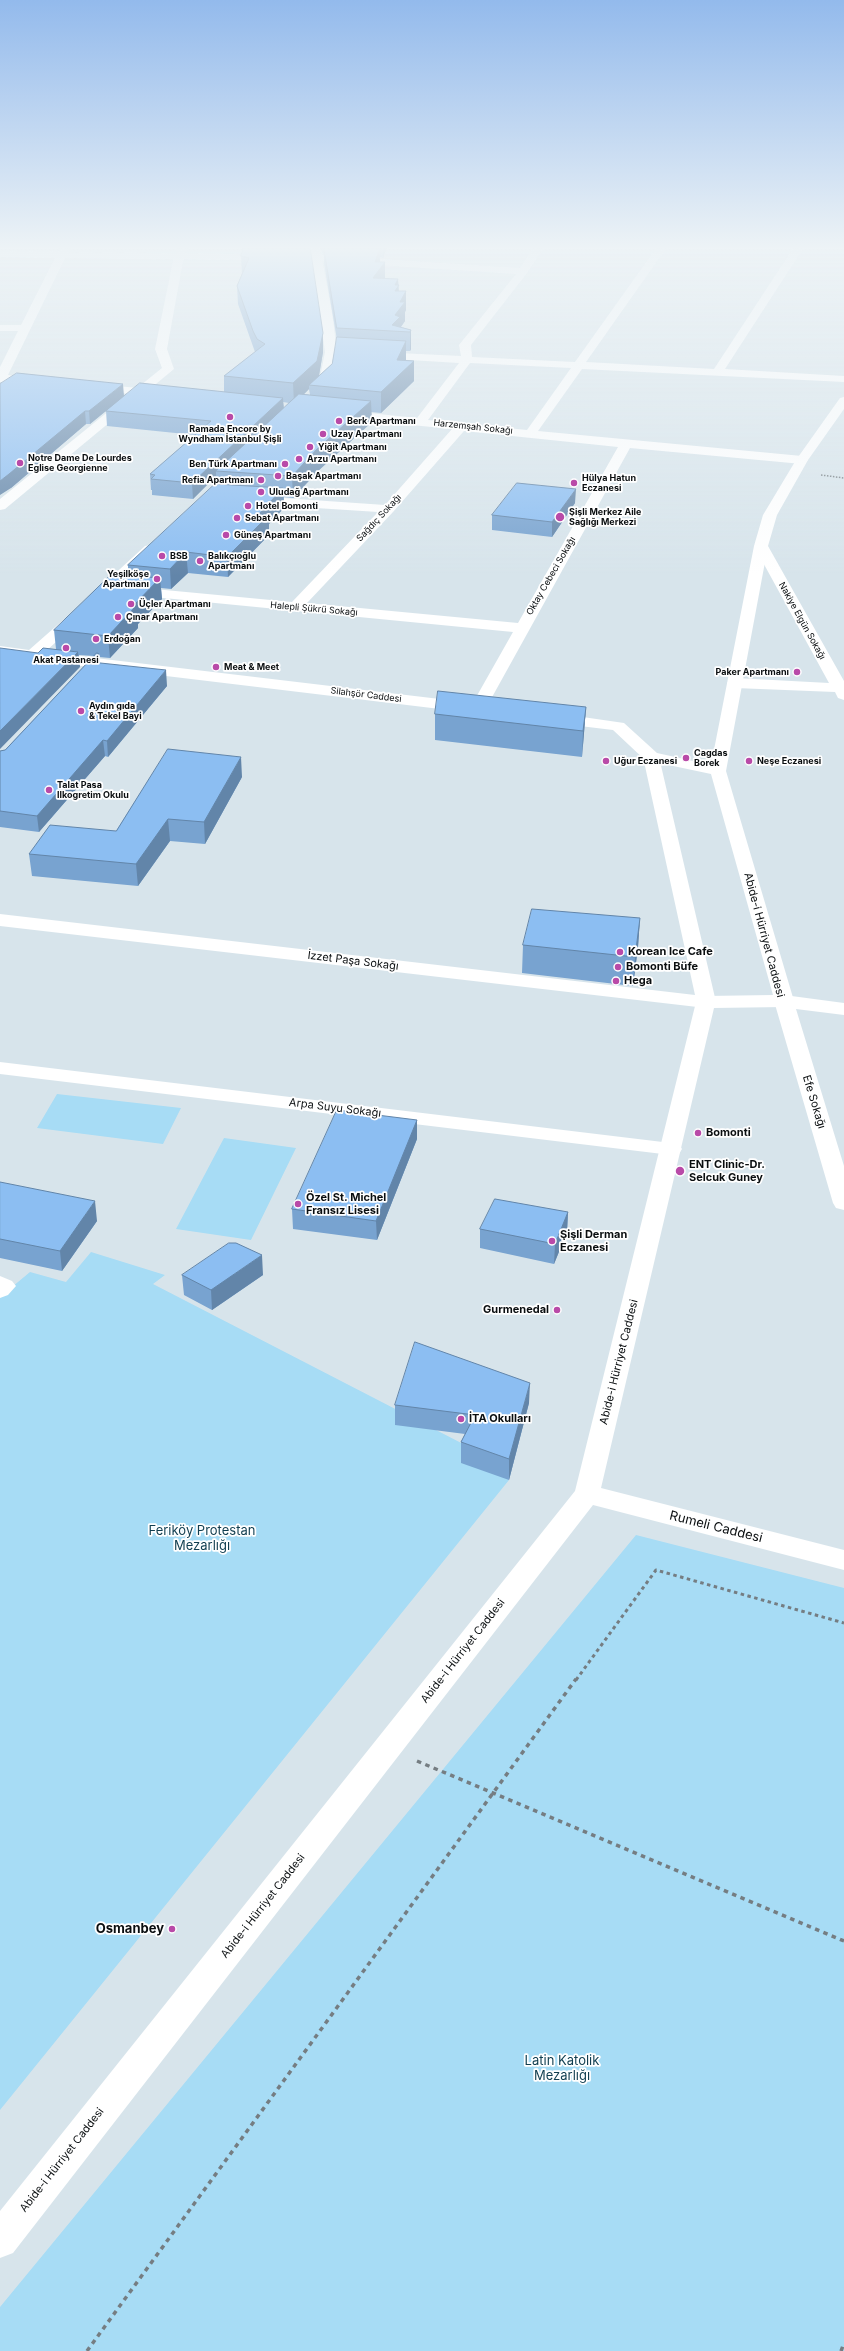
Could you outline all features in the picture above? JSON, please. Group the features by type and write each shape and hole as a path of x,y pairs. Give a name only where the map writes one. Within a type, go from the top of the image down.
{"street":[{"path":"11,357 1,379 48,383"},
{"path":"0,506 142,392 168,368 164,357"},
{"path":"309,399 325,383 334,357"},
{"path":"419,357 844,379"},
{"path":"531,433 585,357"},
{"path":"718,372 728,357"},
{"path":"420,422 467,359"},
{"path":"79,386 173,395"},
{"name":"Abide-i Hürriyet Caddesi","path":"0,2240 587,1494 706,1002 784,1001 718,771 761,546 770,514 802,460 844,401"},
{"name":"Harzemşah Sokağı","path":"329,412 626,444 802,460"},
{"name":"Sağdıç Sokağı","path":"295,607 388,509 461,426"},
{"name":"Oktay Cebeci Sokağı","path":"485,709 521,628 626,444"},
{"path":"237,499 388,509"},
{"path":"32,655 107,589 159,540"},
{"name":"Nakiye Elgün Sokağı","path":"761,546 842,691"},
{"name":"Halepli Şükrü Sokağı","path":"107,589 521,628"},
{"name":"Silahşör Caddesi","path":"0,651 485,709"},
{"path":"83,675 94,663"},
{"path":"826,664 844,665"},
{"path":"735,683 842,691"},
{"path":"540,716 618,726 651,757 718,771"},
{"path":"651,757 706,1002"},
{"name":"İzzet Paşa Sokağı","path":"0,920 706,1002"},
{"path":"784,1001 844,1009"},
{"name":"Efe Sokağı","path":"784,1001 844,1203"},
{"name":"Arpa Suyu Sokağı","path":"0,1068 671,1149"},
{"path":"0,1284 4,1286 0,1290"},
{"name":"Rumeli Caddesi","path":"587,1494 844,1560"}],"path":[{"path":"819,475 844,478"},
{"path":"87,2351 656,1570 844,1623"},
{"path":"387,1749 844,1941"},
{"path":"841,2351 844,2343"}],"green space":[{"path":"57,1094 181,1108 163,1144 37,1128"},
{"path":"224,1138 296,1148 251,1240 176,1229"},
{"name":"Feriköy Protestan Mezarlığı","path":"91,1252 165,1275 153,1284 469,1447 509,1480 0,2110 0,1297 30,1272 66,1282"},
{"name":"Latin Katolik Mezarlığı","path":"636,1535 844,1588 844,2351 0,2351 0,2307"}],"building":[{"path":"249,357 318,357 317,361 293,383 224,376"},
{"path":"333,357 399,357 397,360 414,361 381,392 309,385 332,364"},
{"path":"17,373 123,384 89,411 85,411 0,481 0,384"},
{"path":"140,383 283,398 192,483 151,479 155,475 150,474 211,421 106,411"},
{"path":"299,394 371,401 317,449 292,476 216,471"},
{"path":"517,483 576,489 552,522 492,515"},
{"path":"215,484 283,488 259,514 269,515 227,557 186,552 170,569 128,565"},
{"path":"112,574 160,578 133,606 136,606 108,636 54,630"},
{"path":"0,648 38,653 43,648 78,652 0,731"},
{"path":"97,653 99,654 91,662 166,670 107,741 103,740 37,816 0,811 0,751 5,750"},
{"path":"438,691 586,707 583,731 435,714"},
{"path":"168,749 241,757 204,822 168,819 136,864 29,854 50,825 116,831"},
{"path":"532,909 640,918 635,957 523,945"},
{"path":"337,1110 417,1120 376,1221 292,1209"},
{"path":"0,1182 95,1201 60,1251 0,1239"},
{"path":"495,1199 568,1212 555,1244 480,1229"},
{"path":"229,1243 236,1243 262,1255 211,1290 182,1275"},
{"name":"İTA Okulları","path":"415,1342 530,1383 509,1459 461,1442 475,1415 395,1405"}],"place":[{"name":"Ramada Encore by Wyndham İstanbul Şişli","path":"230,417"},
{"name":"Berk Apartmanı","path":"339,421"},
{"name":"Uzay Apartmanı","path":"323,434"},
{"name":"Yiğit Apartmanı","path":"310,447"},
{"name":"Arzu Apartmanı","path":"299,459"},
{"name":"Notre Dame De Lourdes Eglise Georgienne","path":"20,463"},
{"name":"Ben Türk Apartmanı","path":"285,464"},
{"name":"Başak Apartmanı","path":"278,476"},
{"name":"Refia Apartmanı","path":"261,480"},
{"name":"Hülya Hatun Eczanesi","path":"574,483"},
{"name":"Uludağ Apartmanı","path":"261,492"},
{"name":"Hotel Bomonti","path":"248,506"},
{"name":"Şişli Merkez Aile Sağlığı Merkezi","path":"560,517"},
{"name":"Sebat Apartmanı","path":"237,518"},
{"name":"Güneş Apartmanı","path":"226,535"},
{"name":"BSB","path":"162,556"},
{"name":"Balıkçıoğlu Apartmanı","path":"200,561"},
{"name":"Yeşilköşe Apartmanı","path":"157,579"},
{"name":"Üçler Apartmanı","path":"131,604"},
{"name":"Çınar Apartmanı","path":"118,617"},
{"name":"Erdoğan","path":"96,639"},
{"name":"Akat Pastanesi","path":"66,648"},
{"name":"Meat & Meet","path":"216,667"},
{"name":"Paker Apartmanı","path":"797,672"},
{"name":"Aydın gıda & Tekel Bayi","path":"81,711"},
{"name":"Cagdas Borek","path":"686,758"},
{"name":"Uğur Eczanesi","path":"606,761"},
{"name":"Neşe Eczanesi","path":"749,761"},
{"name":"Talat Pasa Ilkogretim Okulu","path":"49,790"},
{"name":"Korean Ice Cafe","path":"620,952"},
{"name":"Bomonti Büfe","path":"618,967"},
{"name":"Hega","path":"616,981"},
{"name":"Bomonti","path":"698,1133"},
{"name":"ENT Clinic-Dr. Selcuk Guney","path":"680,1171"},
{"name":"Özel St. Michel Fransız Lisesi","path":"298,1204"},
{"name":"Şişli Derman Eczanesi","path":"552,1241"},
{"name":"Gurmenedal","path":"557,1310"},
{"name":"İTA Okulları","path":"461,1419"},
{"name":"Osmanbey","path":"172,1929"}]}
